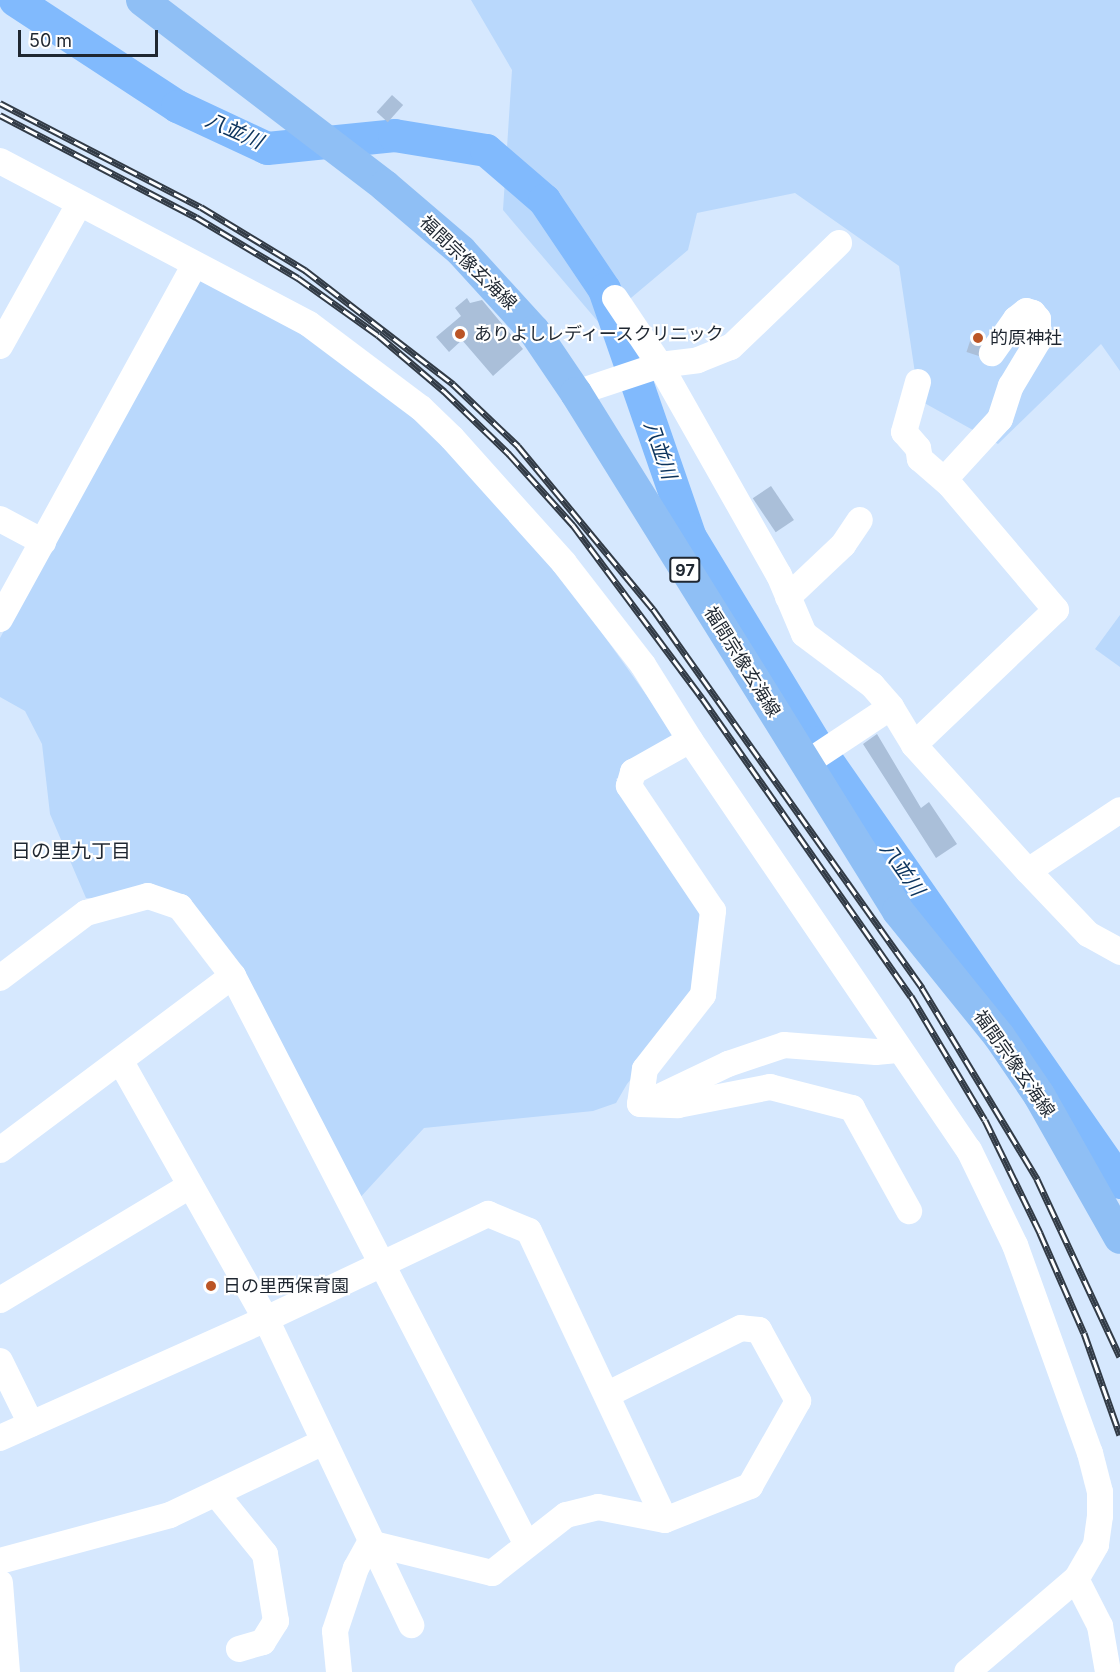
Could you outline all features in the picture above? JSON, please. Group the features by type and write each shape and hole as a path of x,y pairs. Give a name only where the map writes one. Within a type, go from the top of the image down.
{"main road":[{"name":"福間宗像玄海線","path":"160,6 385,186 461,251 534,331 811,760 898,911 999,1036 1039,1095 1120,1238"}],"street":[{"path":"0,161 194,266 309,324 421,408 564,563 644,665 690,740 969,1150 1015,1245 1090,1454 1100,1492 1100,1516 1096,1545 1076,1579 968,1672"},
{"path":"0,346 79,204"},
{"path":"576,393 660,365 698,360 731,347 839,243"},
{"path":"0,619 194,266"},
{"path":"615,298 660,365 788,597 804,634 872,685 891,707 914,746 1028,871 1088,934 1120,952"},
{"path":"945,479 1000,419 1008,392 1038,341 1038,319 1033,313 1026,311 1016,319 992,353"},
{"path":"914,746 1056,610 945,479 920,459 918,448 904,432 918,382"},
{"path":"0,519 43,542"},
{"path":"788,597 843,545 861,520"},
{"path":"811,760 891,707"},
{"path":"640,1104 645,1069 703,995 713,911 629,786 633,772 690,740"},
{"path":"1028,871 1120,810"},
{"path":"0,978 86,913 148,896 180,908 233,976 526,1543"},
{"path":"0,1150 121,1062 233,976"},
{"path":"640,1104 672,1093 728,1064 784,1045 876,1052 900,1050"},
{"path":"121,1062 266,1319 407,1617"},
{"path":"640,1104 678,1105 770,1087 852,1108 909,1211"},
{"path":"0,1300 189,1186"},
{"path":"0,1438 266,1319 488,1214 529,1231 609,1394 665,1520"},
{"path":"370,1543 492,1573 526,1543 566,1515 598,1507 665,1520 750,1486 798,1401 759,1330 741,1328 609,1394"},
{"path":"0,1361 31,1424"},
{"path":"0,1561 170,1515 218,1495 324,1442"},
{"path":"218,1495 265,1554 276,1621 263,1642 239,1649"},
{"path":"339,1672 335,1631 356,1568 370,1543"},
{"path":"1076,1579 1100,1626 1108,1672"},
{"path":"0,1583 7,1672"}],"shaded area":[{"path":"471,0 1120,0 1120,371 1101,344 998,444 919,400 899,266 795,193 697,213 688,250 600,324 503,210 512,70"},
{"path":"203,280 318,340 421,422 562,577 675,735 668,745 616,779 707,914 692,1004 627,1084 616,1103 593,1111 424,1128 357,1201 186,903 86,898 50,814 42,744 25,711 0,697 0,638 192,285"},
{"path":"1120,615 1120,667 1095,649"}],"building":[{"path":"392,95 403,105 388,122 377,112"},
{"name":"ありよしレディースクリニック","path":"467,298 470,303 482,300 523,349 493,376 462,340 449,352 436,337 461,316 455,308"},
{"path":"973,332 985,336 979,356 967,352"},
{"path":"771,486 794,520 776,532 753,498"},
{"path":"877,734 921,808 929,802 957,844 936,858 863,744"}],"waterway":[{"name":"八並川","path":"15,0 177,106 267,148 394,135 486,150 544,200 604,289 690,537 814,742 1120,1182"}],"railway":[{"path":"0,103 201,207 305,270 453,384 518,446 653,609 922,988 1037,1179 1120,1357"},
{"path":"0,115 196,217 298,278 378,335 444,391 509,454 573,525 702,698 911,996 985,1120 1040,1233 1084,1333 1120,1435"}],"place":[{"name":"ありよしレディースクリニック","path":"460,334"},
{"name":"的原神社","path":"978,338"},
{"name":"日の里西保育園","path":"211,1286"}],"district":[{"name":"日の里九丁目","path":"71,851"}]}
